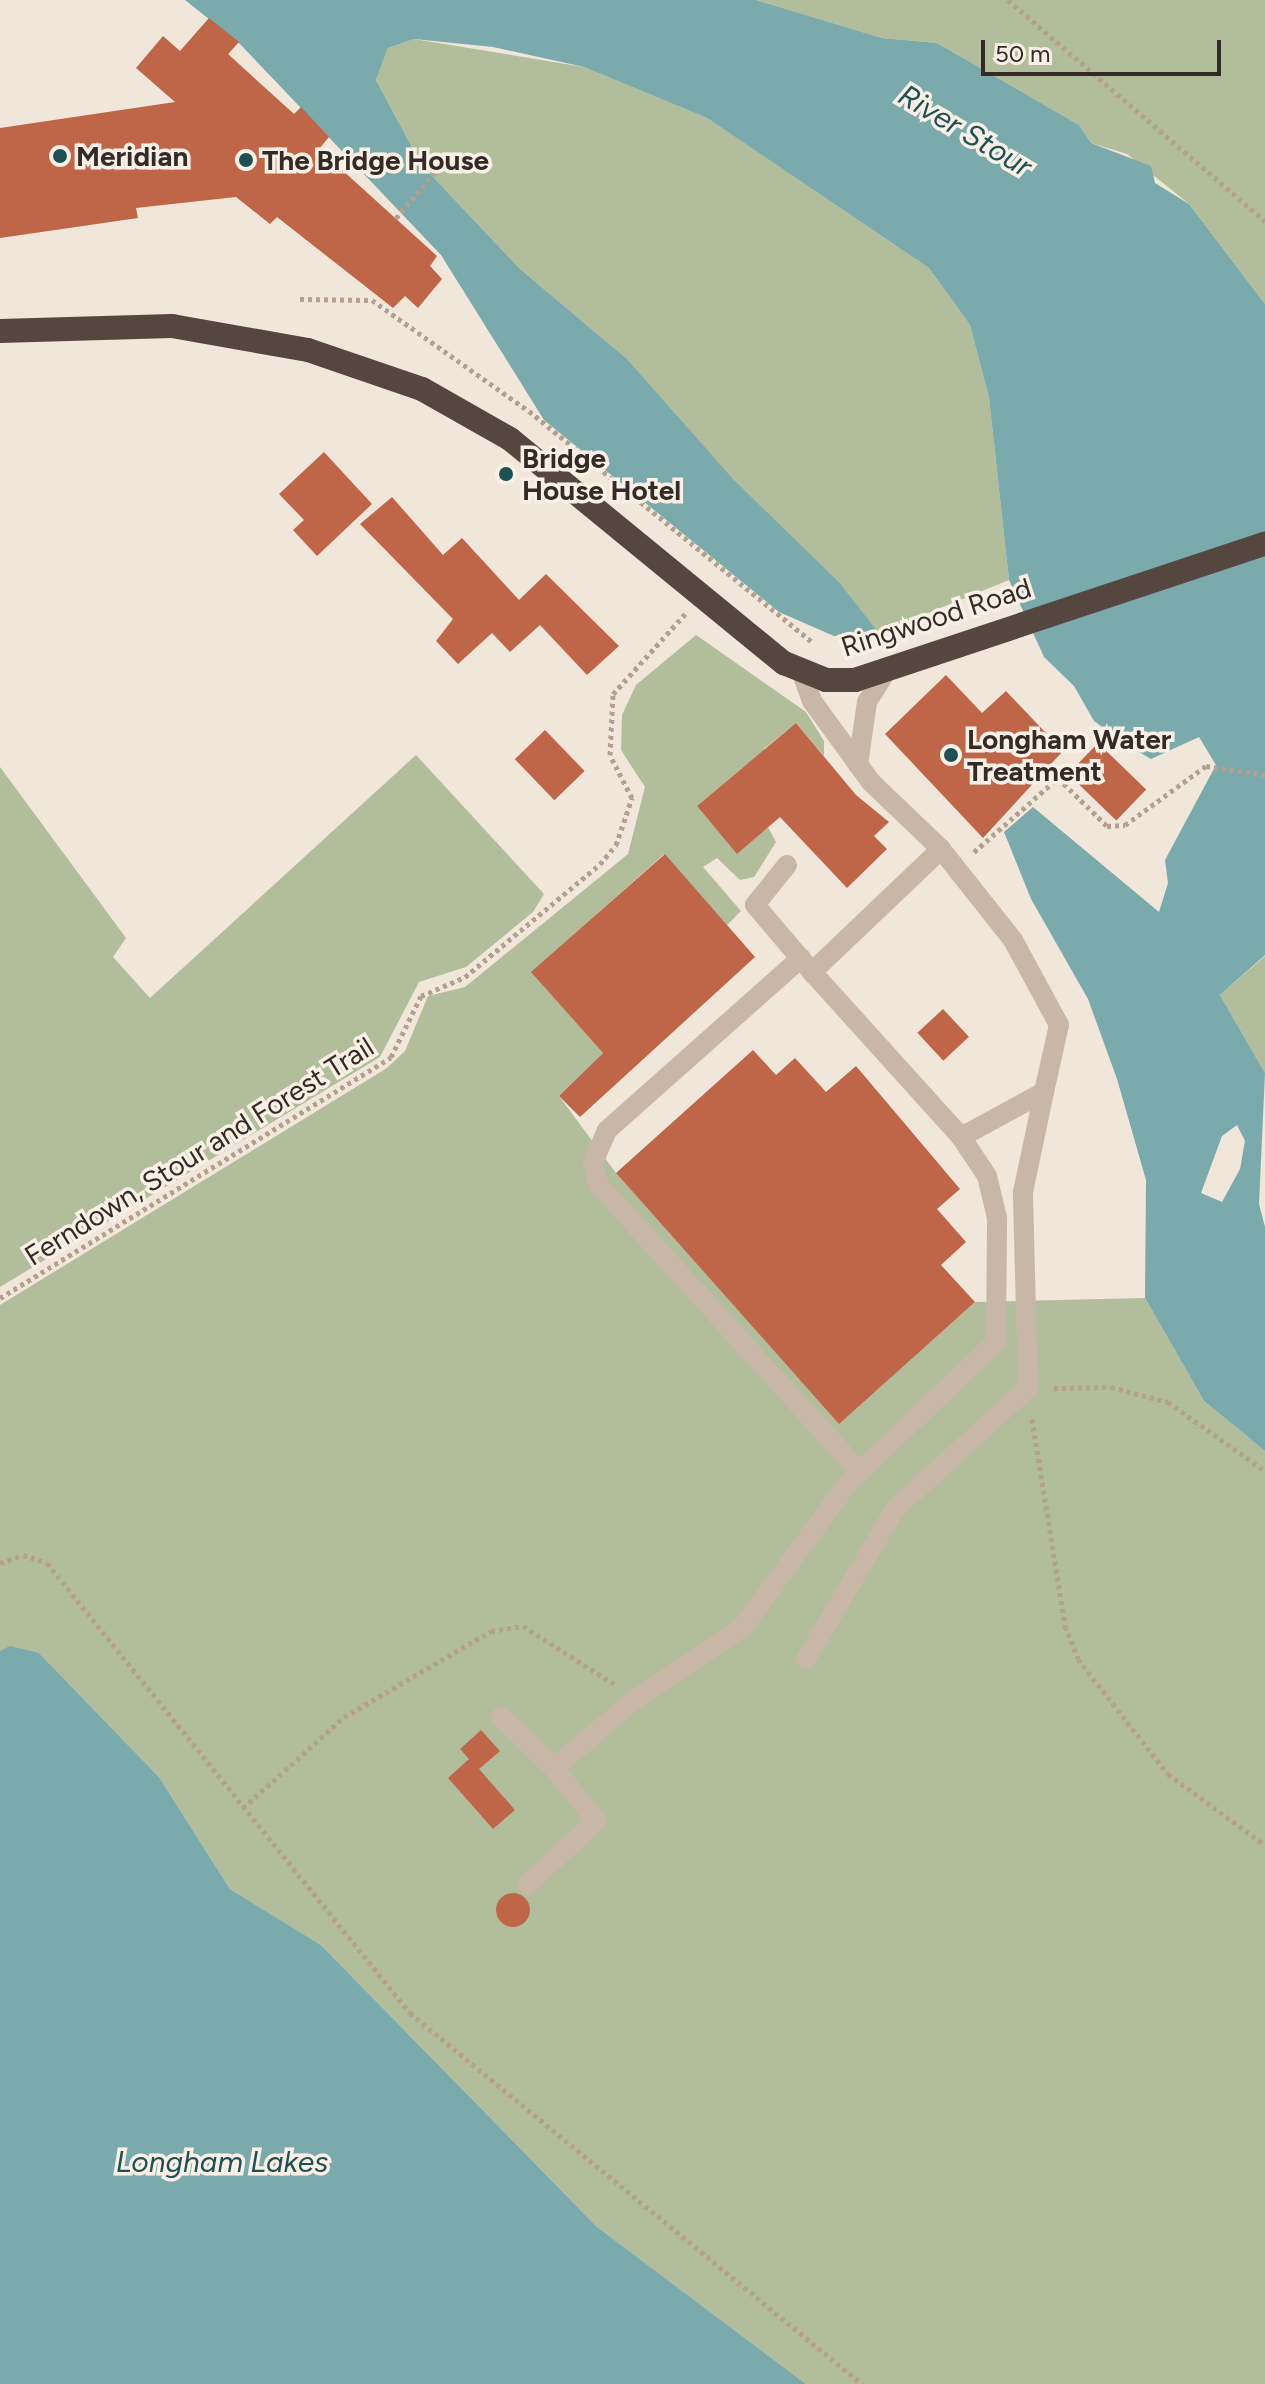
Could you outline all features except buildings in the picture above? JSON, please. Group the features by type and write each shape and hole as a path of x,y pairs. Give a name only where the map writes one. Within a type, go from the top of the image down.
{"highway":[{"name":"Ringwood Road","path":"0,331 172,326 308,350 422,389 510,439 703,596 801,670 855,680 1003,627 1265,544"}],"lane":[{"path":"801,670 812,701 858,765 941,849 1013,940 1059,1025 1023,1192 1028,1388 895,1509 806,1659"},
{"path":"858,765 867,702 887,670"},
{"path":"860,1472 598,1184 593,1163 607,1130 807,965 941,849"},
{"path":"554,1768 633,1701 743,1627 860,1472 996,1342 997,1218 987,1176 961,1137 755,905 787,865"},
{"path":"961,1137 1044,1092"},
{"path":"501,1717 554,1768 596,1821 527,1885"}],"path":[{"path":"1008,0 1265,221"},
{"path":"396,218 444,161"},
{"path":"300,299 372,300 529,411 829,649"},
{"name":"Ferndown, Stour and Forest Trail","path":"0,1298 391,1057 421,996 465,977 600,864 616,845 632,798 610,755 613,694 703,596"},
{"path":"956,868 1058,778 1107,826 1125,825 1206,766 1265,775"},
{"path":"1265,1471 1168,1402 1111,1387 1028,1388 1065,1626 1078,1659 1168,1774 1265,1845"},
{"path":"0,1563 23,1555 47,1563 410,2013 862,2384"},
{"path":"243,1808 344,1717 491,1631 523,1626 587,1661 633,1701"}],"green space":[{"path":"756,0 1265,0 1265,304 1189,204 1127,154 1091,143 1079,125 937,43 882,38"},
{"path":"414,39 584,67 707,118 929,268 970,325 989,398 1009,580 879,633 840,583 733,480 627,359 519,268 421,164 376,80 388,48"},
{"path":"696,635 806,712 824,741 824,756 796,723 764,749 800,793 787,810 747,764 697,806 737,853 768,827 776,842 754,877 740,880 717,858 703,867 741,911 727,925 664,854 532,972 603,1053 559,1096 616,1173 839,1423 975,1302 1145,1298 1204,1401 1265,1451 1265,2384 806,2384 596,2226 321,1945 230,1889 159,1777 39,1653 0,1651 0,1305 387,1068 405,1051 428,996 465,987 628,854 645,787 621,750 622,715 636,685"},
{"path":"416,755 544,894 533,912 466,967 419,982 380,1057 0,1287 0,767 126,938 113,957 150,998"},
{"path":"1265,956 1265,1073 1220,995"}],"water":[{"name":"River Stour","path":"185,0 756,0 882,38 937,43 1079,125 1091,143 1151,166 1155,183 1189,204 1265,304 1265,955 1220,995 1265,1073 1259,1204 1265,1227 1265,1451 1204,1401 1145,1298 1146,1180 1117,1079 1088,999 1031,899 1004,832 1033,807 1159,912 1168,883 1165,860 1216,765 1199,737 1151,759 1127,745 1094,721 1074,686 1044,657 1009,580 989,398 970,325 929,268 707,118 584,67 493,47 414,39 388,48 376,80 421,164 519,268 627,359 733,479 840,583 879,633 834,636 779,612 544,420 441,255 239,43","holes":["1237,1125 1245,1141 1240,1169 1222,1202 1201,1193 1222,1136"]},
{"name":"Longham Lakes","path":"10,1646 39,1653 159,1777 230,1889 321,1945 596,2226 806,2384 0,2384 0,1651"}],"place":[{"name":"Meridian","path":"60,156"},
{"name":"The Bridge House","path":"246,160"},
{"name":"Bridge House Hotel","path":"506,474"},
{"name":"Longham Water Treatment","path":"951,755"}]}
